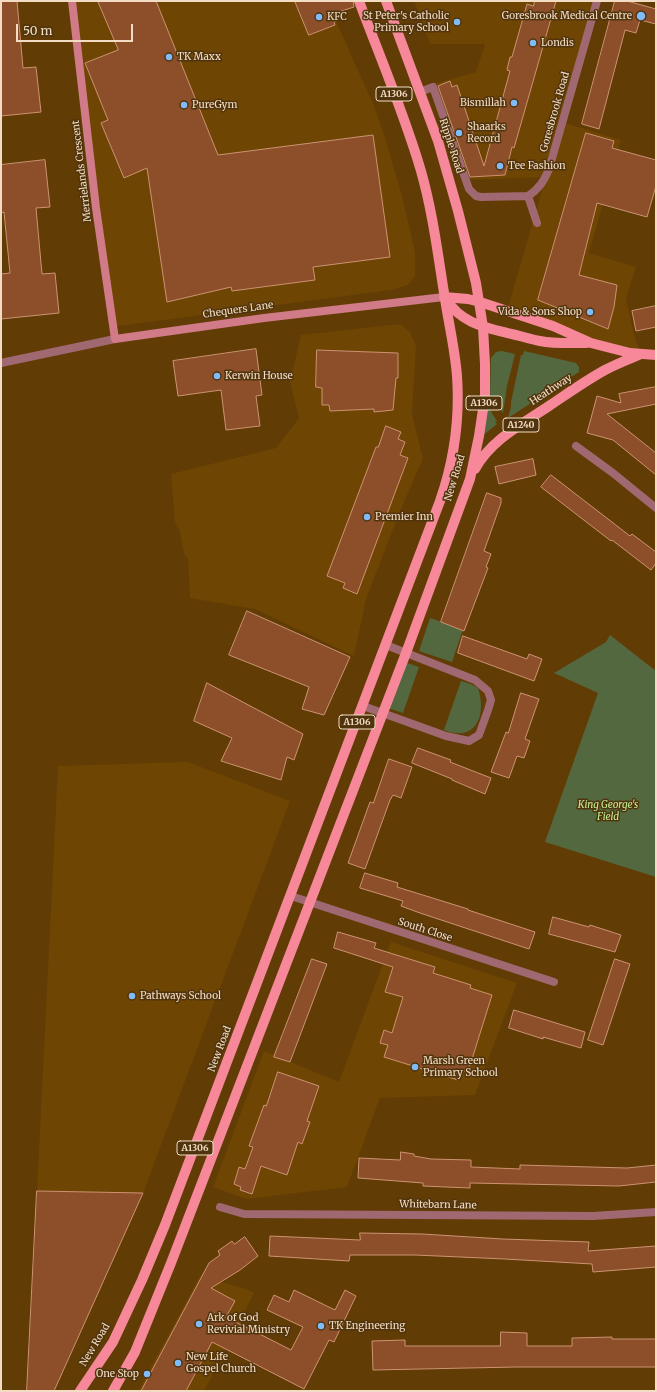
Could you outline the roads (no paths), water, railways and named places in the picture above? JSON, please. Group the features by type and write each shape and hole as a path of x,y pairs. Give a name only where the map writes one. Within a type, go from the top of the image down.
{"main road":[{"name":"A1306","path":"358,1 396,100 421,171 433,219 444,297"},
{"name":"Ripple Road","path":"386,1 420,92 451,185 480,302"},
{"name":"Chequers Lane","path":"444,297 468,299 480,302"},
{"name":"Heathway","path":"444,297 451,307 460,315 482,327 541,341 591,343 641,354 656,355"},
{"name":"New Road","path":"80,1391 113,1342 145,1273 168,1217 447,483 455,445 458,416 457,378 444,297"},
{"name":"Heathway","path":"480,302 553,326 591,343"},
{"name":"New Road","path":"113,1391 135,1352 171,1263 406,653 470,479 479,436 485,396 485,364 480,302"},
{"name":"Heathway","path":"470,479 484,454 502,438 595,376 641,354"}],"street":[{"name":"Merrielands Crescent","path":"72,1 96,208 114,339"},
{"name":"Goresbrook Road","path":"528,196 544,182 549,169 597,1"},
{"path":"420,92 433,87 469,189 476,196 528,196 537,223"},
{"name":"Chequers Lane","path":"1,363 114,339 264,318 444,297"},
{"path":"576,446 613,473 656,508"},
{"path":"362,706 446,736 469,741 479,735 491,700 488,691 475,680 386,645"},
{"name":"South Close","path":"291,896 554,982"},
{"name":"Whitebarn Lane","path":"220,1207 244,1214 593,1216 656,1212"}],"place":[{"name":"Goresbrook Medical Centre","path":"641,16"},
{"name":"KFC","path":"319,17"},
{"name":"St Peter's Catholic Primary School","path":"457,22"},
{"name":"Londis","path":"533,43"},
{"name":"TK Maxx","path":"169,57"},
{"name":"Bismillah","path":"514,103"},
{"name":"PureGym","path":"184,105"},
{"name":"Shaarks Record","path":"459,133"},
{"name":"Tee Fashion","path":"500,166"},
{"name":"Vida & Sons Shop","path":"590,312"},
{"name":"Kerwin House","path":"217,376"},
{"name":"Premier Inn","path":"367,517"},
{"name":"Pathways School","path":"132,996"},
{"name":"Marsh Green Primary School","path":"415,1067"},
{"name":"Ark of God Revivial Ministry","path":"199,1324"},
{"name":"TK Engineering","path":"321,1326"},
{"name":"New Life Gospel Church","path":"178,1363"},
{"name":"One Stop","path":"147,1374"}],"park label":[{"name":"King George's Field","path":"608,810"}]}
